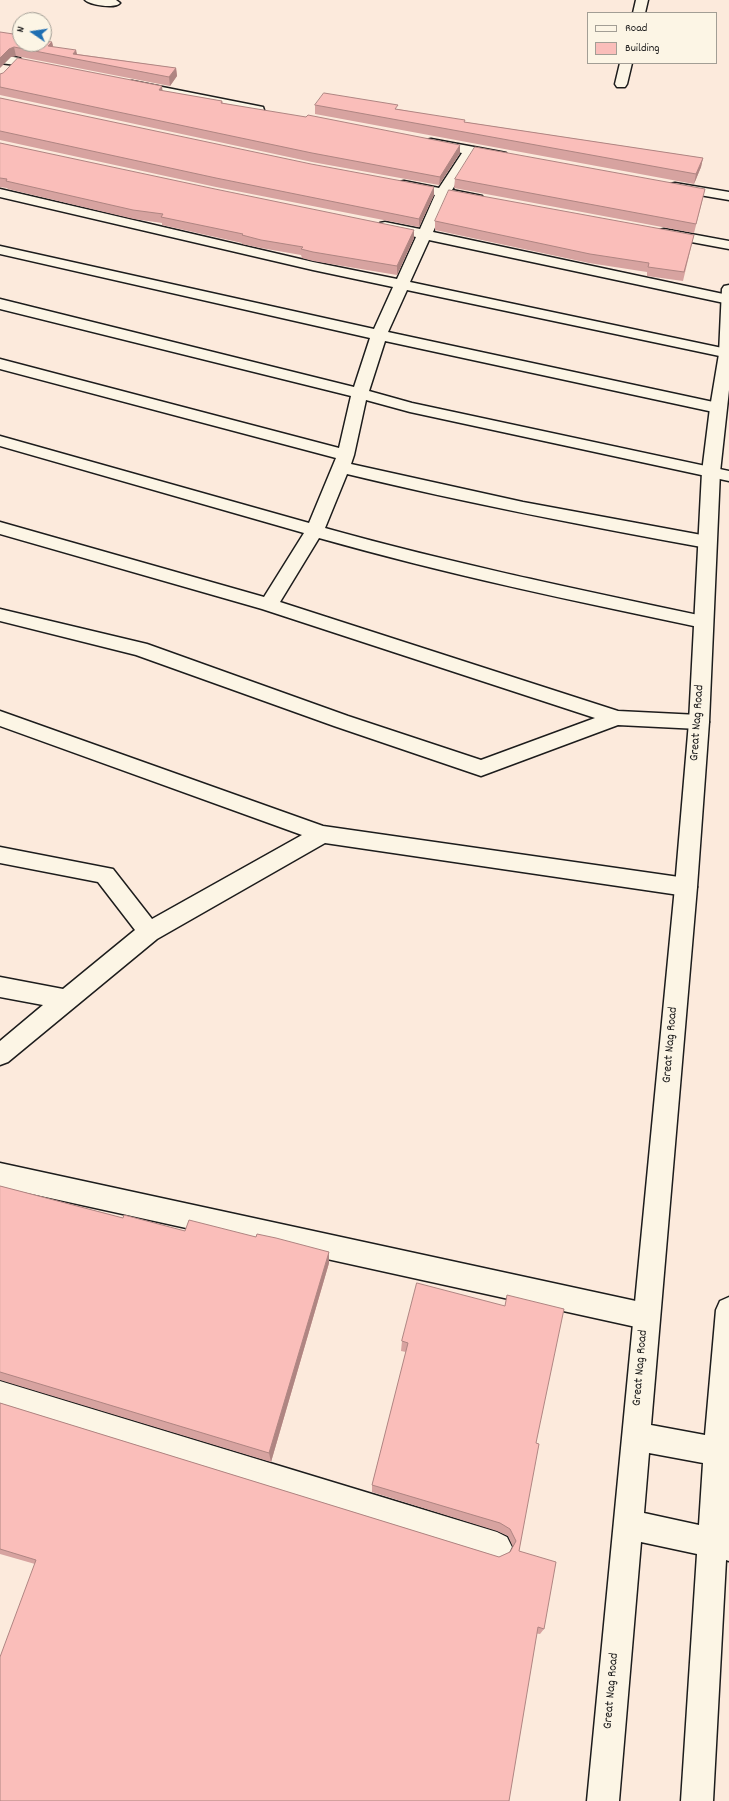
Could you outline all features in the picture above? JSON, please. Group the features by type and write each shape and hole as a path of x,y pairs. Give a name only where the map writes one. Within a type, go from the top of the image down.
{"street":[{"path":"91,0 114,4"},
{"path":"639,12 642,0"},
{"path":"0,59 31,65"},
{"path":"5,72 16,62"},
{"path":"621,84 626,64"},
{"path":"116,82 271,113"},
{"path":"416,140 517,159"},
{"path":"269,605 315,530 343,461 360,393 379,335 442,193 470,150"},
{"path":"389,182 489,201"},
{"path":"666,185 729,196"},
{"path":"0,193 314,266 727,354"},
{"path":"369,223 729,295"},
{"path":"652,231 729,245"},
{"path":"0,250 379,335 718,408"},
{"name":"Great Nag Road","path":"603,1801 645,1316 686,887 699,722 707,542 720,474 718,408 727,354 729,295"},
{"path":"0,304 360,393 410,407 720,474"},
{"path":"0,364 343,461 439,491 539,512 707,542"},
{"path":"0,441 390,552 501,579 703,622"},
{"path":"0,528 269,605 617,718 699,722"},
{"path":"0,616 140,649 341,721 481,768 617,718"},
{"path":"0,718 322,834 686,887"},
{"path":"0,1055 149,932 322,834"},
{"path":"0,855 106,875 149,932"},
{"path":"0,987 67,1000"},
{"path":"0,1174 645,1316"},
{"path":"697,1801 721,1544 729,1310"},
{"path":"0,1395 497,1547"},
{"path":"635,1436 723,1452"},
{"path":"627,1524 721,1544"}],"building":[{"path":"0,32 12,34 12,48 0,58"},
{"path":"52,47 76,50 73,54 176,68 169,77 40,52 52,52"},
{"path":"18,58 162,86 159,90 222,101 221,103 306,117 308,115 460,145 440,177 312,153 0,87 0,74 3,73"},
{"path":"324,93 398,105 395,109 465,120 464,122 703,158 696,174 315,105"},
{"path":"0,98 311,164 434,187 419,219 216,178 0,131"},
{"path":"0,143 414,230 397,266 313,252 301,249 303,247 261,240 242,235 243,234 161,217 163,214 133,210 6,181 7,179 0,178"},
{"path":"475,147 705,189 696,224 455,179"},
{"path":"449,190 694,235 684,272 648,267 649,263 590,254 435,221"},
{"path":"0,1186 123,1218 124,1215 185,1231 189,1220 256,1237 257,1234 276,1238 329,1252 269,1453 0,1372"},
{"path":"417,1283 505,1306 507,1295 564,1309 536,1443 539,1444 519,1551 556,1562 544,1629 538,1627 509,1801 0,1801 0,1657 36,1560 0,1549 0,1403 499,1557 510,1552 516,1541 510,1529 500,1523 372,1485 408,1343 402,1341"}]}
